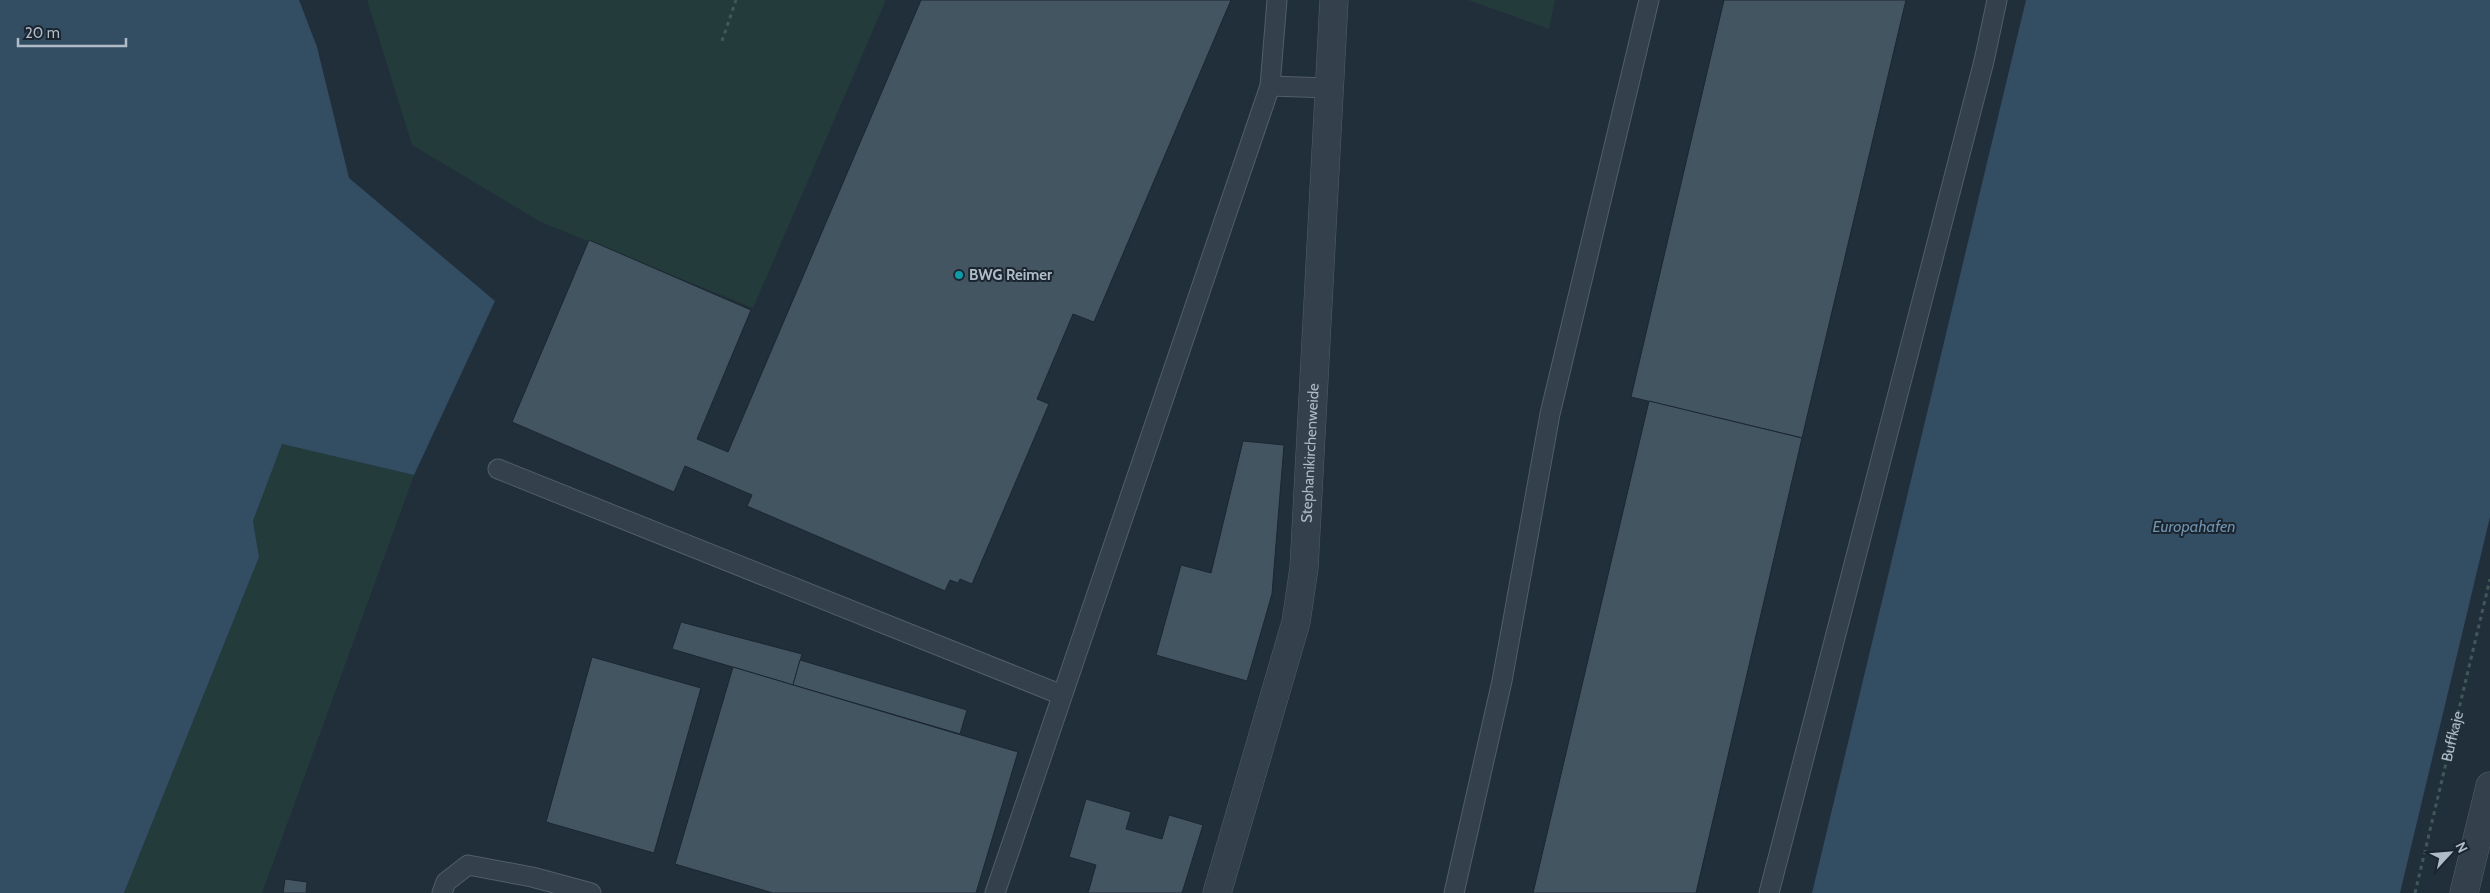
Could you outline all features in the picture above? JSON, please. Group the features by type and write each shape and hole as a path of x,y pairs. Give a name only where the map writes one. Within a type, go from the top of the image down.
{"street":[{"name":"Stephanikirchenweide","path":"1217,893 1297,613 1304,568 1334,0"},
{"path":"2464,893 2490,786"}],"lane":[{"path":"995,893 1270,86 1277,0"},
{"path":"1454,893 1502,681 1550,414 1649,0"},
{"path":"1769,893 1984,61 1997,0"},
{"path":"1270,86 1329,88"},
{"path":"498,469 1062,695"},
{"path":"442,893 446,882 468,864 532,877 591,893"}],"path":[{"path":"722,41 736,0"},
{"name":"Buffkaje","path":"2415,893 2490,579"}],"green space":[{"path":"367,0 886,0 753,308 541,222 412,145"},
{"path":"1468,0 1555,0 1549,29"},
{"path":"282,444 414,475 262,893 124,893 259,557 253,521"}],"water":[{"path":"0,0 299,0 317,47 349,178 495,301 414,475 282,444 253,521 259,557 124,893 0,893"},
{"name":"Europahafen","path":"2026,0 2490,0 2490,517 2400,893 1812,893"}],"building":[{"name":"BWG Reimer","path":"921,0 1231,0 1094,322 1073,314 1037,399 1049,404 972,584 960,579 958,583 950,580 945,591 747,506 752,495 685,466 674,492 512,422 589,240 751,310 697,439 728,452"},
{"path":"1724,0 1906,0 1802,438 1631,397"},
{"path":"1649,401 1802,438 1696,893 1533,893"},
{"path":"1243,441 1284,445 1272,594 1247,681 1156,655 1181,565 1211,573"},
{"path":"681,622 802,654 793,685 672,649"},
{"path":"592,657 701,688 654,853 546,822"},
{"path":"800,660 967,710 960,734 793,685"},
{"path":"733,667 1018,752 976,893 773,893 675,864"},
{"path":"1086,799 1131,812 1126,829 1162,839 1169,815 1203,825 1182,893 1088,893 1096,865 1069,857"},
{"path":"285,879 307,882 306,893 283,893"}],"place":[{"name":"BWG Reimer","path":"959,275"}]}
